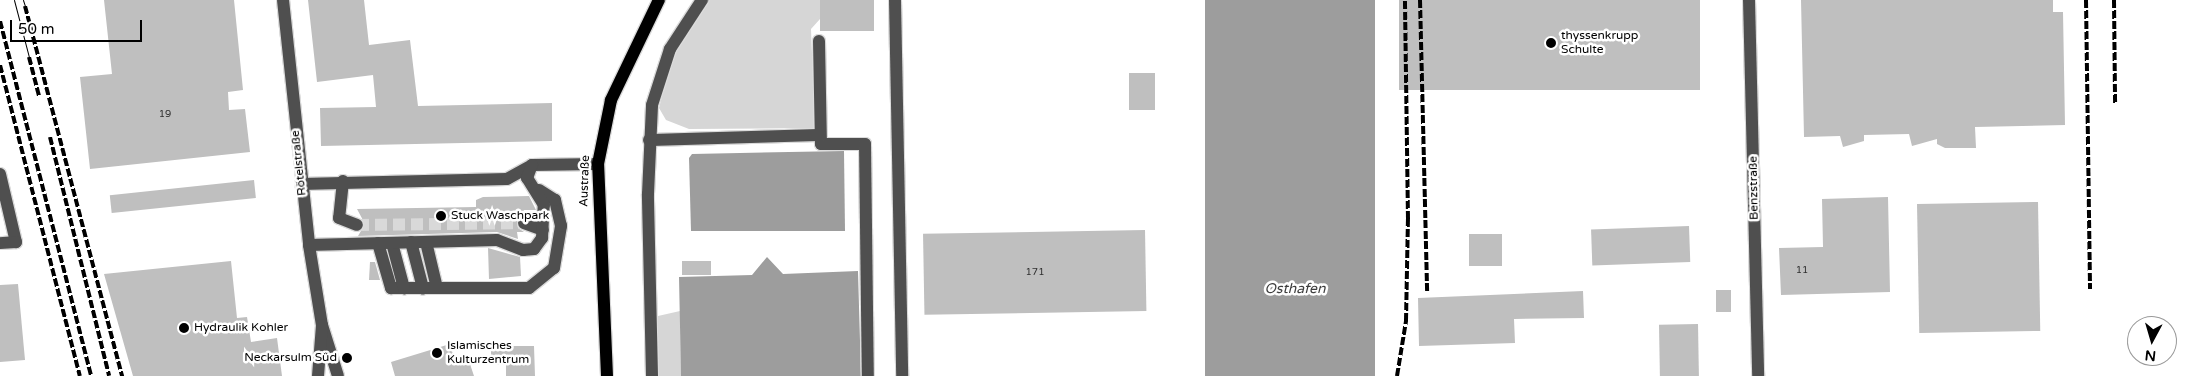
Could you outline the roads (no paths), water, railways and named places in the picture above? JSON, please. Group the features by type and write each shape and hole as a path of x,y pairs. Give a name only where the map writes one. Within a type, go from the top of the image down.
{"main road":[{"name":"Austraße","path":"607,376 598,164 611,100 659,0"}],"street":[{"name":"Rötelstraße","path":"283,0 301,184 309,245 322,325 338,376"},
{"path":"652,376 649,140 658,76 680,29 702,0"},
{"path":"894,0 902,376"},
{"name":"Benzstraße","path":"1749,0 1758,376"},
{"path":"819,41 821,144 865,144 868,376"},
{"path":"649,140 820,135"},
{"path":"301,184 343,181 504,179 532,165 598,164"},
{"path":"378,243 391,288 529,288 550,274 557,262 561,216 555,200 539,190 528,178 532,165"},
{"path":"0,174 16,242 0,243"},
{"path":"343,181 340,218 357,225"},
{"path":"309,245 497,240 530,250 540,243 543,230 544,204 539,190"},
{"path":"524,222 543,230"},
{"path":"411,242 423,288"},
{"path":"426,242 437,288"},
{"path":"392,243 404,288"},
{"name":"Rötelstraße","path":"318,376 322,325"}],"water":[{"name":"Osthafen","path":"1205,0 1375,0 1375,376 1205,376"},
{"path":"844,151 845,231 691,231 689,158 692,154"},
{"path":"767,257 783,274 858,271 861,376 681,376 679,277 752,275"}],"tunnel":[{"path":"357,225 524,223"}],"tram line":[{"path":"14,0 29,57"},
{"path":"23,0 25,6"}],"railway":[{"path":"1397,376 1406,321 1408,219 1405,0"},
{"path":"1420,0 1427,292"},
{"path":"2086,0 2090,289"},
{"path":"2114,0 2115,104"},
{"path":"25,6 122,376"},
{"path":"0,21 91,376"},
{"path":"29,57 39,96"},
{"path":"0,65 80,376"},
{"path":"50,137 109,376"}],"place":[{"name":"thyssenkrupp Schulte","path":"1551,43"},
{"name":"Stuck Waschpark","path":"441,216"},
{"name":"Hydraulik Kohler","path":"184,328"},
{"name":"Islamisches Kulturzentrum","path":"437,353"},
{"name":"Neckarsulm Süd","path":"347,358"}]}
